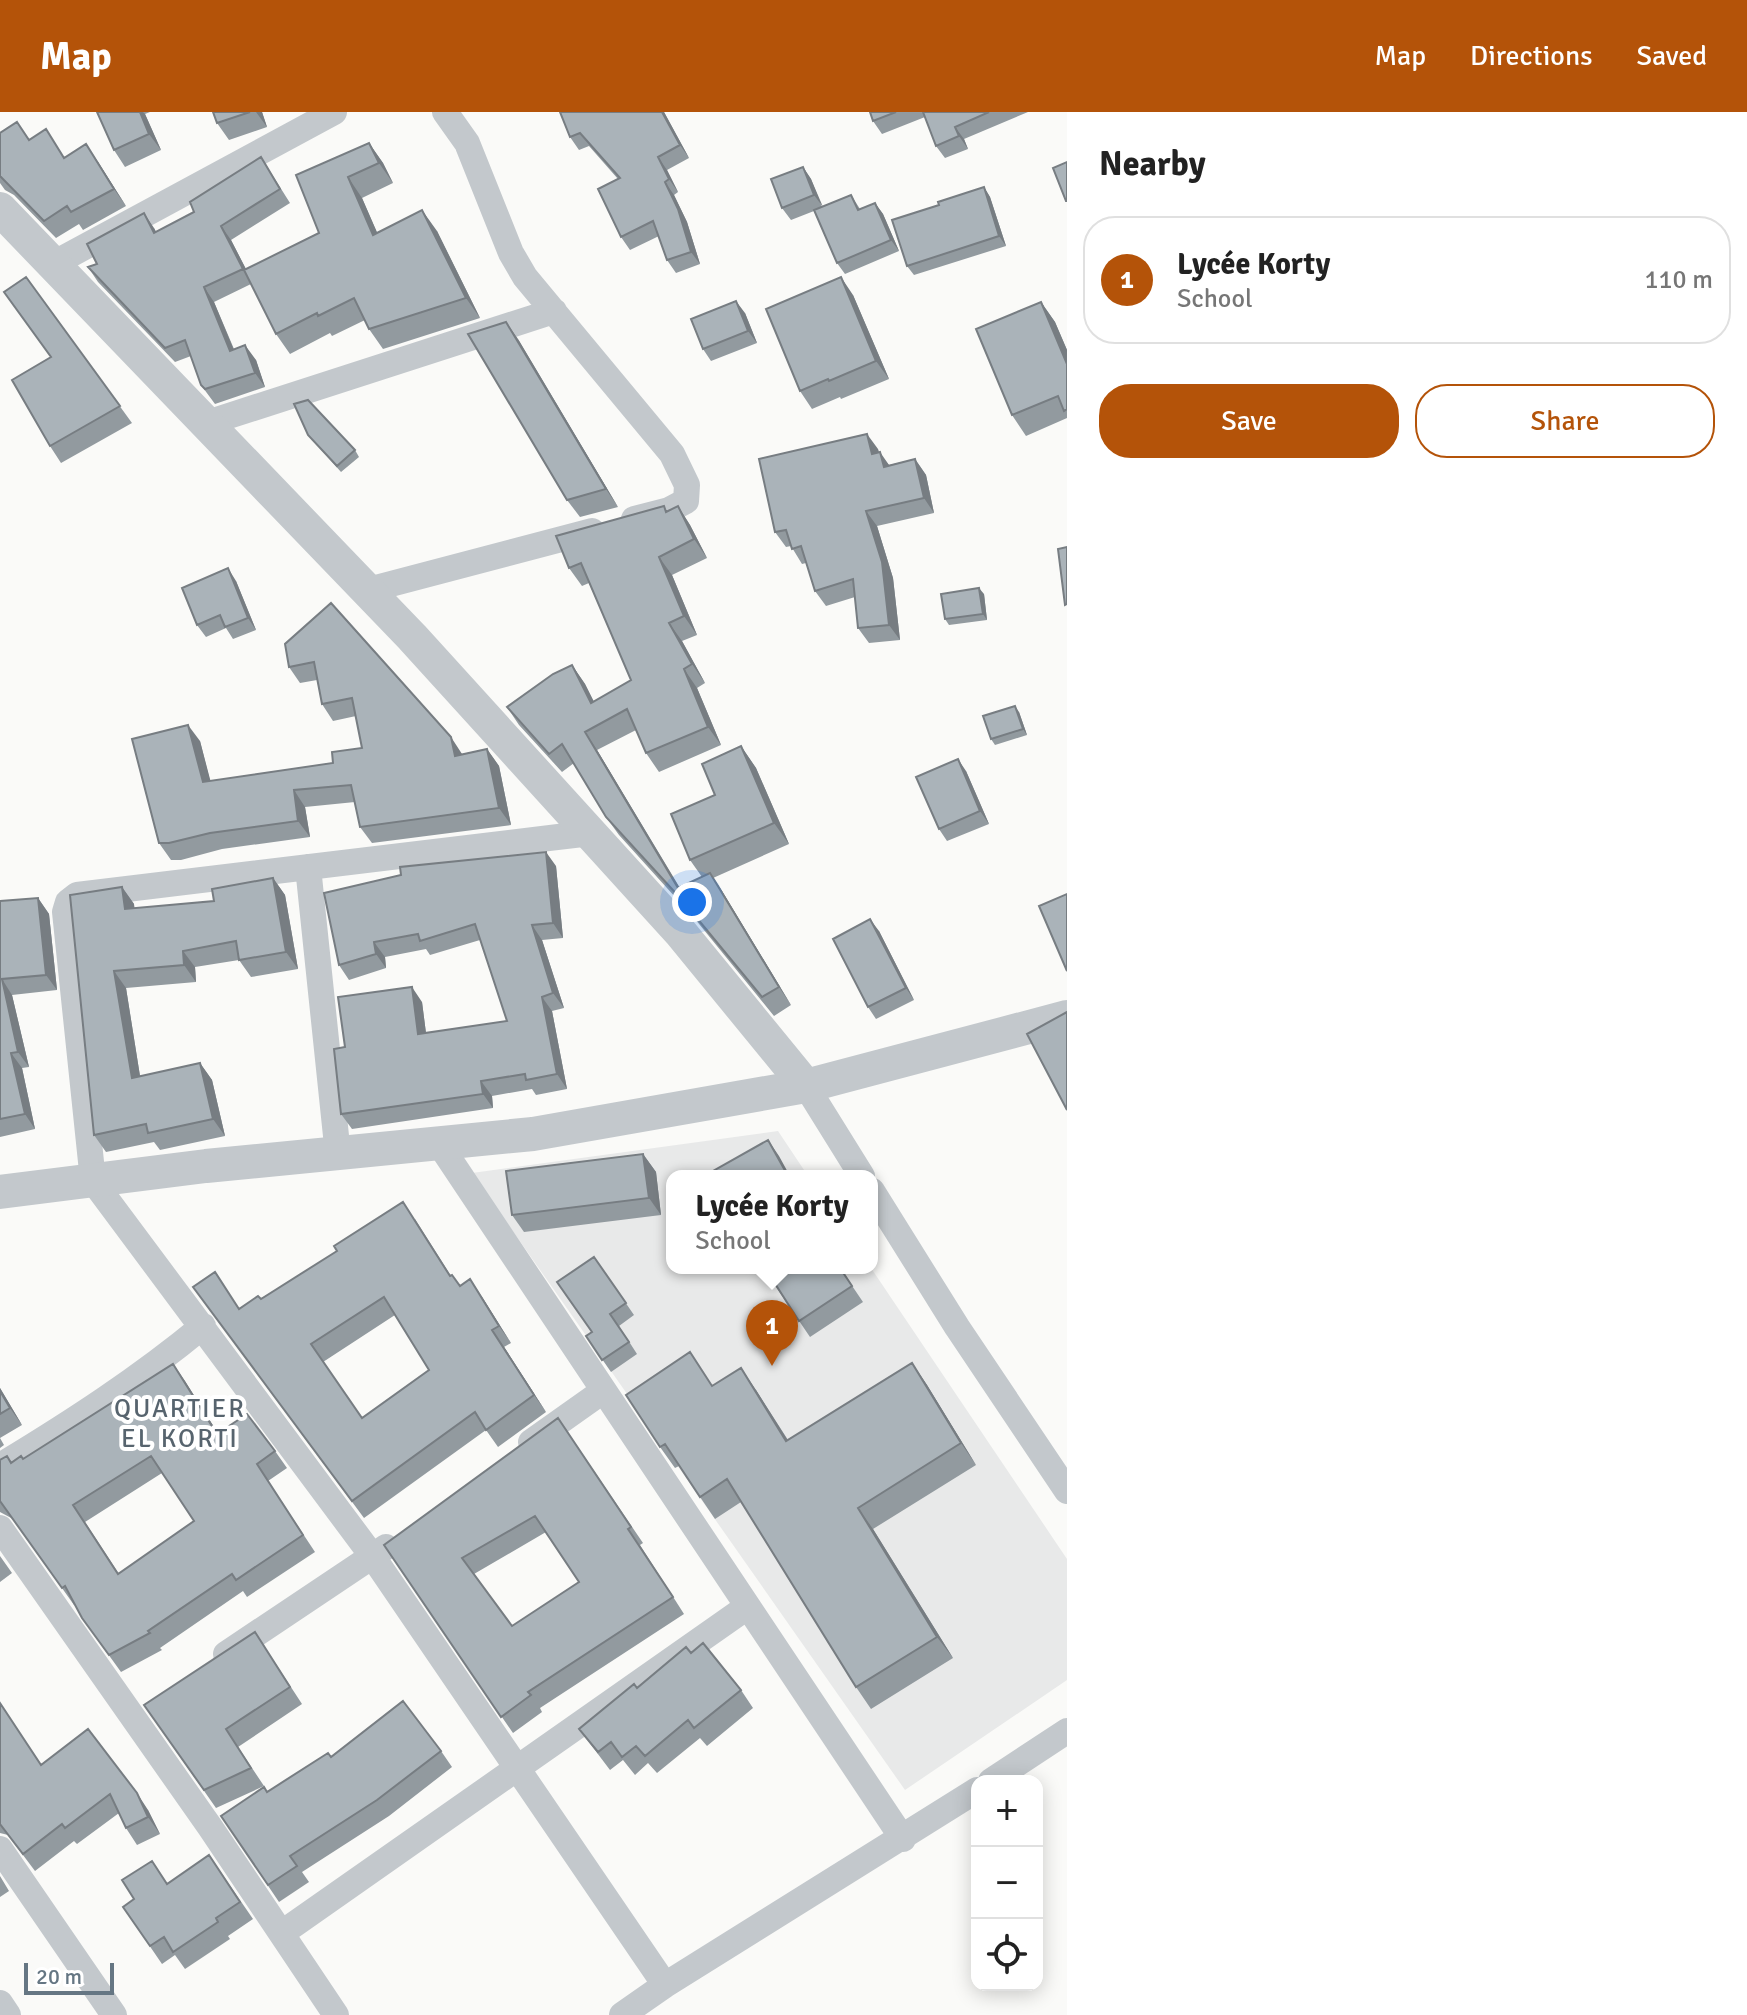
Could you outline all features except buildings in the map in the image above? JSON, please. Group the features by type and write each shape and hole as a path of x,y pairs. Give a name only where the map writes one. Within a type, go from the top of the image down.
{"street":[{"path":"53,264 334,112"},
{"path":"368,590 669,510 686,501 687,485 672,454 525,277 511,253 467,143 445,112"},
{"path":"0,209 368,590 680,932 806,1086 858,1170"},
{"path":"207,423 554,311"},
{"path":"591,833 87,893 77,895 68,902 65,912 93,1181 373,1557 665,1985"},
{"path":"308,867 338,1155"},
{"path":"0,1192 206,1166 533,1134 806,1086 1067,1017"},
{"path":"440,1145 903,1839"},
{"path":"878,1201 957,1327 1067,1491"},
{"path":"0,1466 82,1415 166,1357 203,1326"},
{"path":"513,1455 603,1391"},
{"path":"0,1528 134,1717 336,2015"},
{"path":"209,1666 411,1529"},
{"path":"282,1933 747,1607"},
{"path":"134,1717 159,1700"},
{"path":"1000,1775 1067,1731"},
{"path":"622,2015 971,1794"},
{"path":"0,1849 114,2015"},
{"path":"0,2003 8,2015"}],"shaded area":[{"path":"778,1131 804,1170 666,1170 666,1274 875,1274 1067,1559 1067,1680 905,1790 472,1173"}],"place":[{"name":"Lycée Korty","path":"772,1366"}],"district":[{"name":"QUARTIER EL KORTI","path":"180,1424"}]}
